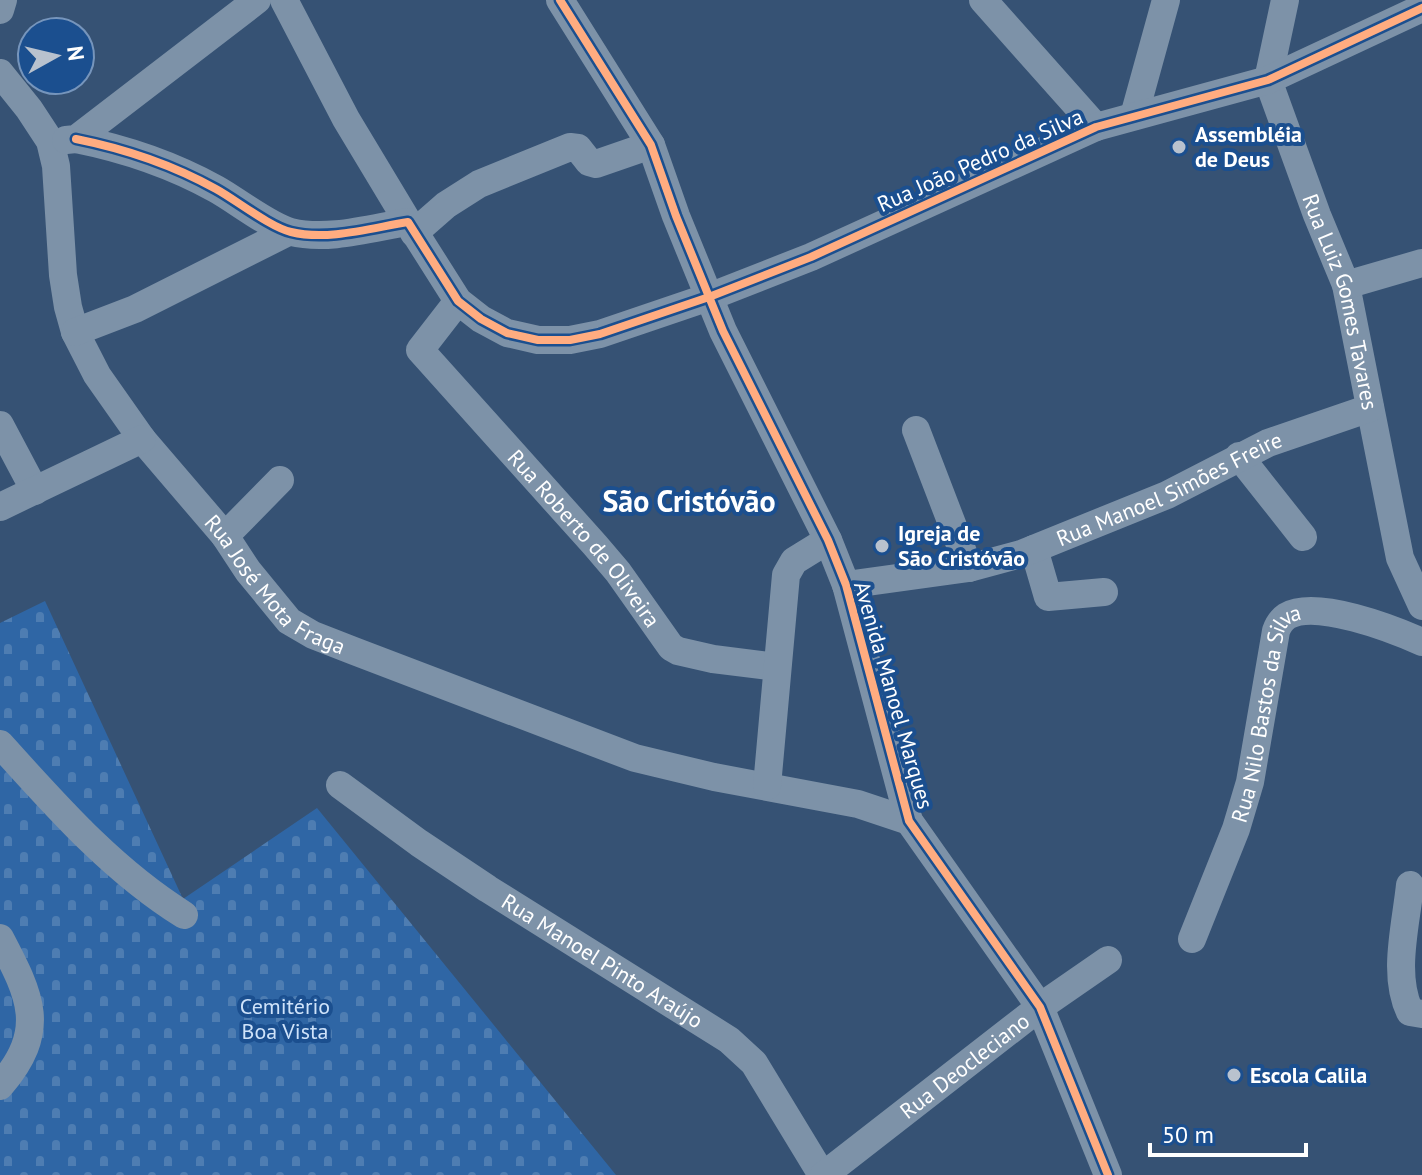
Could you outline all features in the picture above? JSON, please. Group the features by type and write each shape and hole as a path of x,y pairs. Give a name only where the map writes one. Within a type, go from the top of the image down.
{"street":[{"path":"0,10 3,0"},
{"path":"63,140 257,0"},
{"path":"284,0 346,119 411,227 458,301 481,319 507,333 538,340 570,340 639,323 709,297"},
{"name":"Avenida Manoel Marques","path":"560,0 651,145 676,216 740,368 828,540 846,585 909,821 1040,1007 1108,1175"},
{"path":"983,0 1096,127"},
{"path":"1134,116 1166,0"},
{"path":"1268,80 1285,0"},
{"name":"Rua João Pedro da Silva","path":"709,297 811,257 1096,127 1268,80 1422,8"},
{"name":"Rua José Mota Fraga","path":"0,73 29,109 63,140 56,166 63,275 75,332 97,375 142,439 225,536 271,602 289,621 313,635 635,758 885,811 909,821"},
{"name":"Rua Luiz Gomes Tavares","path":"1268,80 1311,201 1346,285 1370,408 1422,606"},
{"path":"63,140 118,147 161,161 288,232 325,235 411,227 479,184 570,147 578,148 589,162 596,164 651,145"},
{"path":"75,332 135,309 288,232"},
{"path":"1346,285 1422,263"},
{"name":"Rua Roberto de Oliveira","path":"458,301 420,350 575,521 618,572 671,647 713,659 777,667"},
{"name":"Rua Manoel Simões Freire","path":"846,585 997,562 1167,495 1239,456 1281,438 1370,408"},
{"path":"0,425 35,491"},
{"path":"916,430 969,568"},
{"path":"0,507 142,439"},
{"path":"1239,456 1303,537"},
{"path":"225,536 280,480"},
{"path":"767,786 789,566 828,540"},
{"path":"1034,549 1048,597 1104,592"},
{"name":"Rua Nilo Bastos da Silva","path":"1192,939 1236,829 1250,782 1280,622 1296,613 1350,616 1376,622 1422,642"},
{"path":"0,744 12,778 62,814 141,885 184,915"},
{"name":"Rua Manoel Pinto Araújo","path":"340,785 465,874 736,1046 754,1063 772,1089 823,1175"},
{"path":"1410,885 1402,956 1403,997 1410,1012 1422,1014"},
{"path":"0,938 27,997 31,1017 30,1038 21,1058 0,1086"},
{"name":"Rua Deocleciano","path":"823,1175 1040,1007 1108,960"}],"green space":[{"name":"Cemitério Boa Vista","path":"45,601 183,899 317,808 616,1175 0,1175 0,623"}],"cycle path":[{"path":"560,0 651,145 723,331 828,540 846,585 909,821 1040,1007 1108,1175"},
{"path":"76,139 130,153 182,172 216,189 273,225 291,232 335,234 408,222 458,301 481,319 507,333 538,340 570,340 600,334 709,297 811,257 1096,127 1268,80 1422,8"}],"place":[{"name":"Assembléia de Deus","path":"1179,147"},
{"name":"Igreja de São Cristóvão","path":"882,546"},
{"name":"Escola Calila","path":"1234,1075"}],"district":[{"name":"São Cristóvão","path":"689,502"}]}
